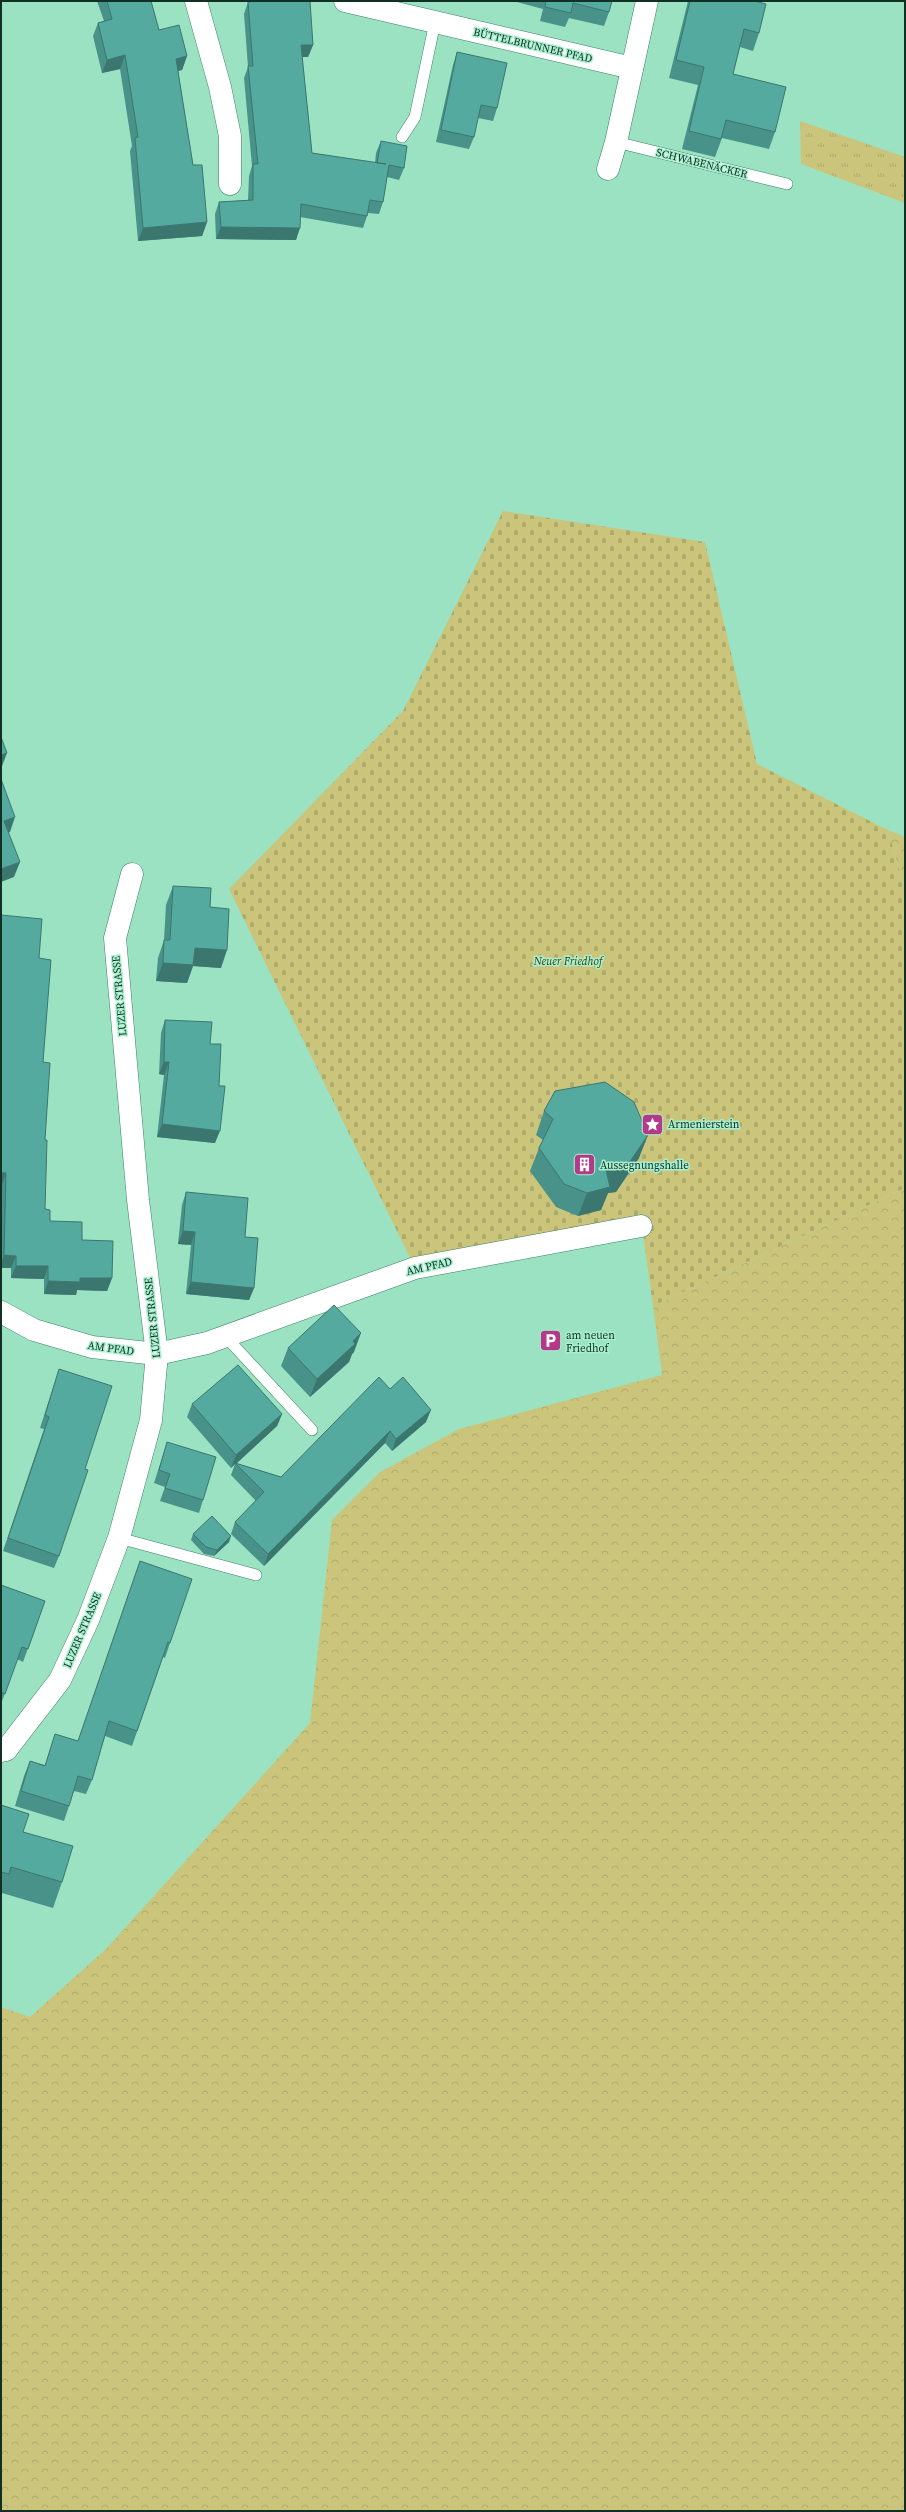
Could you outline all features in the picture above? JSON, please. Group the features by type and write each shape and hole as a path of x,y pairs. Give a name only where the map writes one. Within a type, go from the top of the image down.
{"street":[{"path":"196,1 220,87 230,136 230,184"},
{"name":"BÜTTELBRUNNER PFAD","path":"345,1 632,68"},
{"path":"608,169 616,142 647,1"},
{"name":"LUZER STRASSE","path":"1,1751 6,1750 60,1680 88,1620 118,1538 151,1420 157,1354 138,1200 115,938 132,874"},
{"name":"AM PFAD","path":"1,1312 34,1330 92,1347 157,1354 225,1336 415,1268 642,1226"}],"lane":[{"path":"402,136 415,117 435,22"},
{"name":"SCHWABENÄCKER","path":"616,142 787,184"},
{"path":"225,1336 312,1430"},
{"path":"118,1538 256,1574"}],"green space":[{"path":"800,121 905,157 905,203 801,164"},
{"name":"Neuer Friedhof","path":"503,511 705,542 757,764 888,830 905,891 905,1188 653,1306 642,1226 415,1268 229,889 403,711"},
{"path":"888,830 905,837 905,891"},
{"path":"905,1188 905,2511 1,2511 1,2007 30,2017 106,1949 310,1723 332,1520 380,1472 459,1429 662,1375 653,1306"}],"building":[{"path":"107,1 151,1 159,30 179,25 187,56 176,59 193,165 202,165 207,222 143,228 135,138 138,137 125,55 107,60 98,23 112,19"},
{"path":"310,1 313,45 301,45 312,153 377,163 381,141 407,146 404,168 389,165 383,202 370,200 367,216 301,204 300,228 221,227 219,202 253,200 253,164 258,164 248,66 253,66 248,2"},
{"path":"546,1 612,1 609,12 573,3 571,13 545,7"},
{"path":"690,1 755,1 766,4 759,33 744,29 733,74 786,87 775,132 726,120 721,139 689,131 704,67 676,60"},
{"path":"457,52 507,63 497,108 481,105 474,137 441,130"},
{"path":"1,737 7,753 1,755"},
{"path":"1,779 15,817 4,821 20,862 1,869"},
{"path":"173,886 211,888 210,907 229,909 227,950 195,948 193,965 163,963 164,940 170,940"},
{"path":"1,915 42,919 39,958 51,960 43,1062 50,1063 45,1140 47,1140 45,1209 50,1210 50,1221 82,1222 82,1240 113,1241 112,1278 80,1278 80,1282 48,1281 48,1266 16,1266 16,1256 4,1255 6,1173 1,1173"},
{"path":"165,1020 212,1022 210,1044 221,1044 219,1086 225,1086 220,1131 162,1124 169,1062 164,1062"},
{"name":"Aussegnungshalle","path":"605,1082 634,1102 648,1135 625,1169 606,1170 610,1187 587,1193 564,1184 539,1148 553,1119 544,1111 555,1091"},
{"path":"186,1192 248,1198 245,1237 258,1238 254,1288 191,1282 195,1232 183,1231"},
{"path":"334,1305 361,1333 353,1341 355,1344 317,1379 288,1348"},
{"path":"238,1365 282,1414 236,1455 192,1404"},
{"path":"59,1369 112,1386 85,1469 88,1470 59,1556 8,1538 49,1417 45,1415"},
{"path":"379,1377 390,1389 403,1377 431,1410 396,1439 390,1431 268,1554 235,1522 264,1492 235,1463 281,1477"},
{"path":"167,1442 216,1457 203,1500 165,1488 170,1474 159,1470"},
{"path":"212,1516 231,1536 217,1550 206,1547 193,1534"},
{"path":"140,1561 192,1579 137,1731 109,1721 92,1780 78,1776 69,1806 21,1791 30,1761 45,1766 55,1734 78,1741"},
{"path":"1,1585 45,1601 28,1649 22,1647 5,1694 1,1692"},
{"path":"1,1805 29,1814 23,1832 73,1846 62,1882 11,1867 9,1874 1,1872"}],"place":[{"name":"Armenierstein","path":"653,1124"},
{"name":"Aussegnungshalle","path":"584,1165"},
{"name":"am neuen Friedhof","path":"550,1341"}]}
